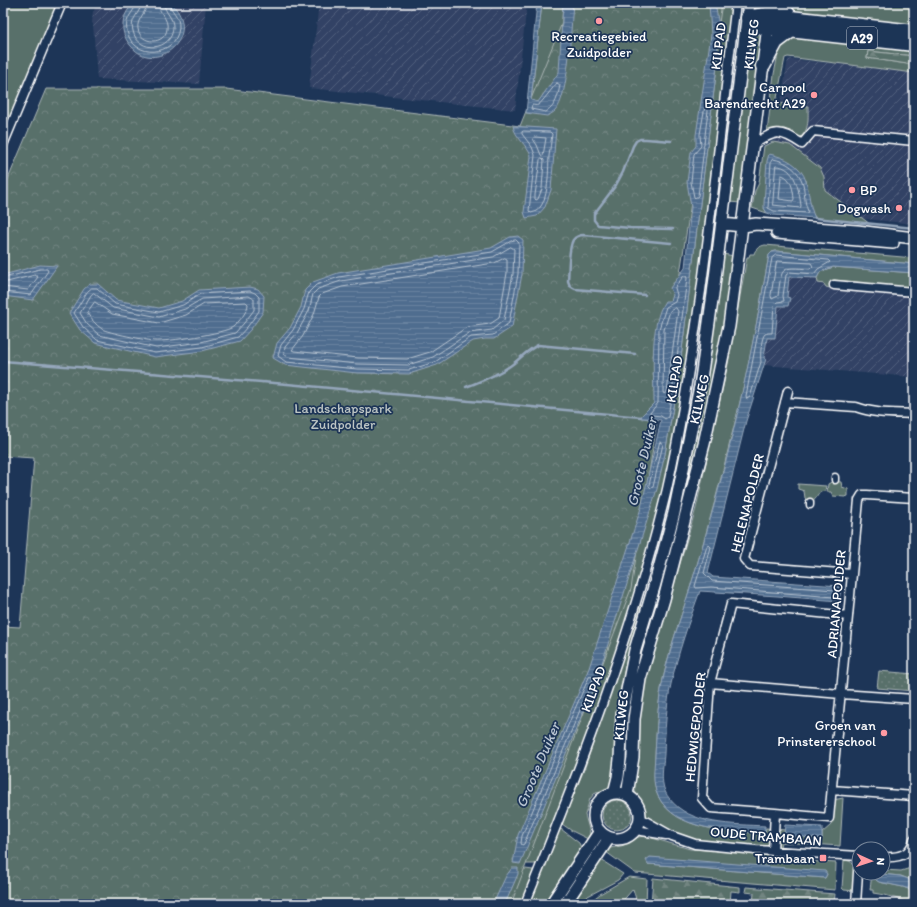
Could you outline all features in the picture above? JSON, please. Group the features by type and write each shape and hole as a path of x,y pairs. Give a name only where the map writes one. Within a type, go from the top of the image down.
{"highway":[{"path":"764,66 776,42 792,24 779,3"},
{"name":"A29","path":"748,18 770,15 792,24 914,44"},
{"name":"A29","path":"792,24 914,32"}],"main road":[{"name":"KILWEG","path":"614,793 620,759 622,715 635,650 674,513 700,386 722,224 749,3"},
{"name":"KILWEG","path":"627,795 632,757 634,719 640,679 664,599 704,444 729,326 770,15"},
{"path":"722,224 743,226 756,224 842,230 914,238"},
{"path":"743,226 755,231 914,245"},
{"path":"614,793 627,795 636,803 639,810 640,818 636,830 624,838 616,839 604,835 595,823 594,813 598,804 604,797 614,793"},
{"path":"551,904 604,835"},
{"path":"565,904 604,835"}],"street":[{"path":"3,145 62,3"},
{"name":"KILPAD","path":"525,904 560,817 626,636 653,544 665,494 679,428 695,335 709,232 736,3"},
{"path":"753,145 770,134 780,133 788,135 802,144 813,131 914,141"},
{"path":"834,285 914,292"},
{"name":"HELENAPOLDER","path":"788,391 744,559 750,566 852,574"},
{"path":"785,402 856,407 875,411 914,414"},
{"name":"ADRIANAPOLDER","path":"841,694 859,500 862,495 914,498"},
{"name":"HEDWIGEPOLDER","path":"841,694 829,818 711,808 702,798 710,683 731,604 848,616"},
{"path":"710,683 841,694 914,698"},
{"path":"832,790 914,796"},
{"path":"772,851 775,813"},
{"path":"640,818 672,836"},
{"path":"636,830 672,836"},
{"name":"OUDE TRAMBAAN","path":"672,836 695,844 851,856"},
{"path":"891,857 901,856 907,853 914,844"},
{"path":"856,904 857,881"}],"shaded area":[{"path":"96,3 206,3 199,84 97,79 92,23 93,11"},
{"path":"319,3 527,3 515,110 309,88"},
{"path":"788,59 914,71 914,224 827,215 807,160 773,147"},
{"path":"914,273 914,377 764,365 766,359 764,359 767,338 775,338 778,306 788,306 787,297 789,276 817,278"}],"green space":[{"path":"7,3 58,3 3,135 3,6"},
{"path":"542,3 563,3 559,72 531,100"},
{"name":"Landschapspark Zuidpolder","path":"570,3 722,3 631,589 511,904 3,904 3,626 20,627 34,458 3,456 3,191 46,89 226,89 520,126"},
{"path":"715,3 732,3 690,352 667,472 639,583 598,707 538,864 520,864 597,679 665,454 680,366 717,66 719,26"},
{"path":"783,3 914,3 914,25 795,12"},
{"path":"762,31 745,159 741,203 729,202 749,37 752,32"},
{"path":"787,37 914,48 914,56 868,51 867,58 914,65 914,73 788,57 785,58 776,103 808,106 807,128 803,135 799,138 767,133 774,74 778,54"},
{"path":"868,51 914,56 914,65 867,58"},
{"path":"773,142 790,145 820,168 824,177 825,190 870,224 815,218 810,208 806,180 764,208 767,213 752,208 755,191 759,183 764,146"},
{"path":"765,245 914,258 914,264 776,251 769,255 752,347 737,415 706,533 663,679 659,703 654,781 658,796 666,808 677,817 691,823 721,830 765,833 766,828 785,830 785,835 822,838 822,833 831,825 833,800 843,798 840,846 781,842 780,847 695,840 678,834 652,821 645,813 634,787 639,718 646,672 675,581 696,508 728,364 747,257 749,257 750,254 754,254 755,251 761,246"},
{"path":"723,254 734,256 713,389 661,594 627,772 623,771 626,725 632,682 673,539 698,427 709,360"},
{"path":"833,267 914,273 914,288 834,280 830,282 830,288 826,287 824,284 818,283 817,278 820,272"},
{"path":"833,481 841,482 842,487 848,489 848,496 833,496 831,492 827,492 828,484"},
{"path":"798,484 826,486 825,491 820,492 813,501 811,501 805,498 804,491 798,489"},
{"path":"640,605 642,607 628,653 617,712 613,778 611,786 594,794 590,799 585,815 590,833 588,839 572,831 562,824 562,821 584,770"},
{"path":"879,671 914,674 914,691 877,688"},
{"path":"617,800 628,804 632,815 628,826 617,830 606,826 602,815 606,804"},
{"path":"561,829 579,843 582,850 547,904 528,904 559,830"},
{"path":"645,836 690,849 775,854 775,859 836,863 835,890 635,873 606,852 610,848 630,843 638,837","holes":["648,864 827,874 825,878"]},
{"path":"601,860 623,874 618,880 588,896 580,904 571,904"},
{"path":"844,860 851,862 851,881 855,881 854,891 844,890 842,888"},
{"path":"914,867 914,881 901,876 891,875 891,870 901,871"},
{"path":"518,868 533,870 534,872 521,904 505,904"},
{"path":"629,877 647,879 646,904 634,904 636,899 633,889 620,904 587,904 600,894"},
{"path":"653,878 740,887 740,892 731,891 730,904 651,904"},
{"path":"871,881 903,887 914,891 914,904 873,893 873,890 870,890"},
{"path":"746,887 835,894 834,904 753,904 754,893 745,892"}],"water":[{"path":"135,3 171,3 180,16 182,28 180,39 173,48 163,54 152,57 141,54 130,44 123,32 123,22 125,15"},
{"path":"537,3 542,3 531,100 538,102 559,72 563,3 573,3 568,60 563,92 560,103 555,111 547,116 526,113"},
{"path":"709,3 715,3 719,26 717,66 680,366 665,454 657,489 597,679 520,864 513,863 518,835 589,668 641,508 661,420 641,418 642,415 654,403 654,336 660,311 665,301 671,301 673,295 670,288 685,268 691,207 687,182 691,152 696,146 696,135 711,35"},
{"path":"513,126 556,129 551,190 545,207 537,216 526,218 524,212 531,156 527,148 516,134"},
{"path":"769,154 781,157 792,163 804,175 815,218 773,215 767,213 764,208 764,203 767,161"},
{"path":"518,236 523,240 522,274 512,327 494,339 473,341 437,365 409,374 357,373 285,365 273,358 277,343 290,328 301,307 305,290 313,282 338,273 491,248 510,237"},
{"path":"776,251 914,264 914,273 833,267 820,272 817,278 789,277 787,297 790,298 788,306 778,306 775,338 767,338 764,358 766,359 746,421 708,573 713,577 839,586 841,589 839,601 700,591 674,672 668,701 665,728 662,777 666,793 678,807 688,814 700,819 727,824 765,826 765,833 721,830 691,823 678,817 666,808 658,796 654,781 654,771 658,710 666,668 726,461 760,307 769,255"},
{"path":"40,265 57,266 33,300 3,296 3,275"},
{"path":"90,284 98,284 116,300 159,308 182,301 199,290 250,287 258,289 264,296 263,312 240,341 202,351 155,357 95,343 80,330 69,313 84,289"},
{"path":"785,825 822,827 822,839 784,835"},
{"path":"650,857 825,871 827,874 825,878 648,864 646,860"},
{"path":"512,868 518,868 518,874 505,904 493,904 506,876"},
{"path":"891,875 900,876 914,881 914,891 903,887 878,881 891,881"}],"waterway":[{"path":"671,141 646,139 636,141 623,172 616,185 594,214 594,220 598,225 630,228 673,229"},
{"path":"815,218 914,228"},
{"path":"645,295 575,289 570,286 568,281 571,244 575,238 584,235 671,243"},
{"path":"466,387 505,370 530,349 538,345 635,354"},
{"name":"Groote Duiker","path":"3,361 287,384 641,417"}],"place":[{"name":"Recreatiegebied Zuidpolder","path":"599,21"},
{"name":"Carpool Barendrecht A29","path":"814,95"},
{"name":"BP","path":"852,190"},
{"name":"Dogwash","path":"899,208"},
{"name":"Groen van Prinstererschool","path":"884,733"},
{"name":"Trambaan","path":"823,858"}]}
